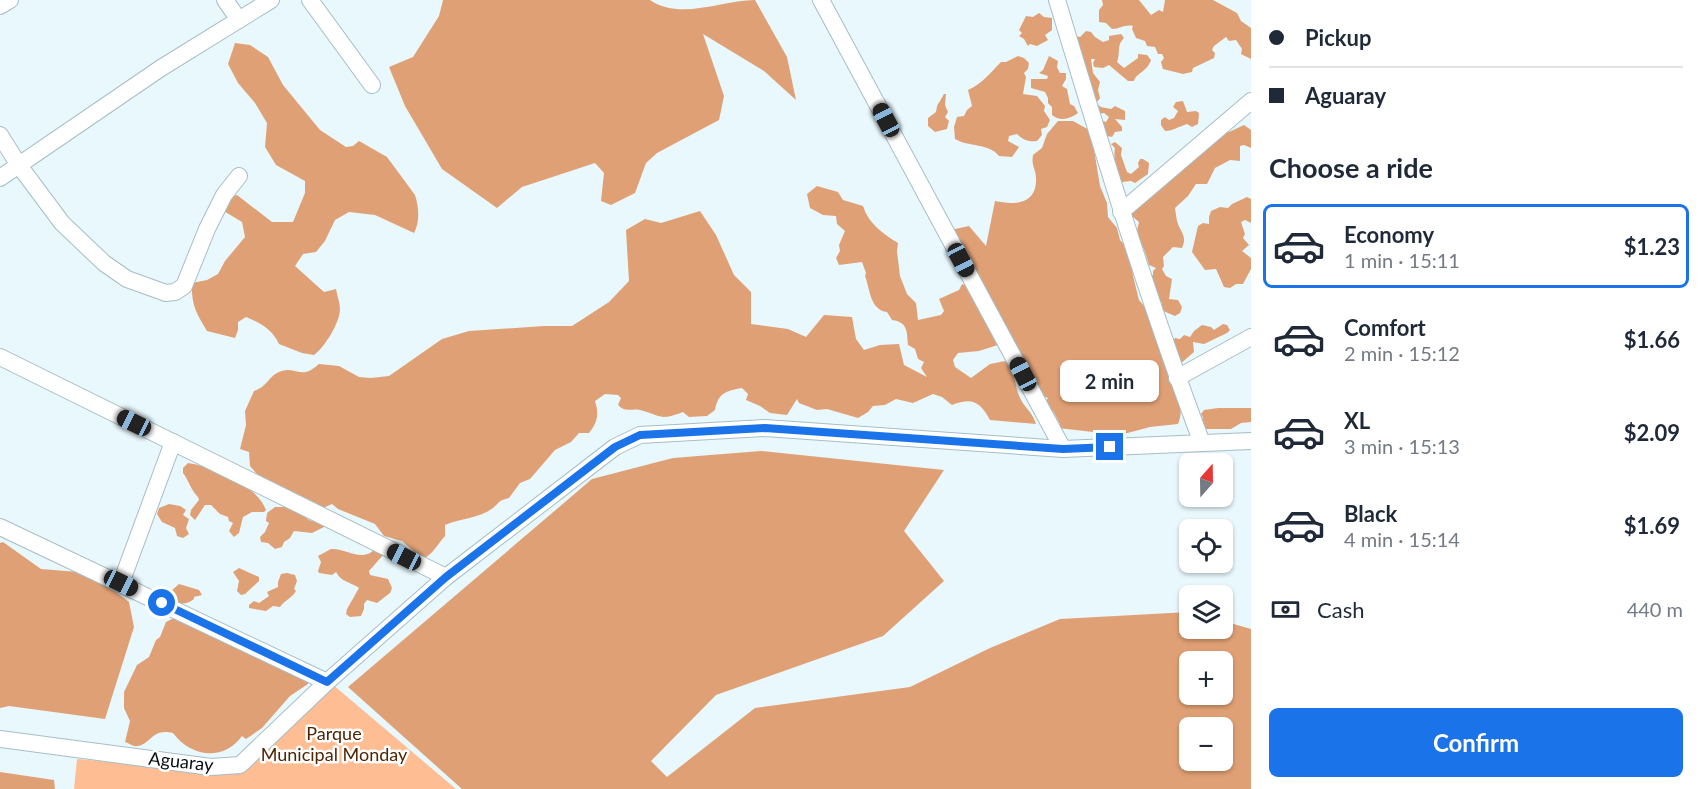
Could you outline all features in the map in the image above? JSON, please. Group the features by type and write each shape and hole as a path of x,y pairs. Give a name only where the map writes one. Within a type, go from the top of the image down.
{"street":[{"path":"0,6 10,0"},
{"path":"225,0 239,20"},
{"path":"0,178 161,68 272,0"},
{"path":"310,0 372,85"},
{"path":"821,0 1063,449"},
{"path":"1057,0 1121,212 1177,378 1202,443"},
{"path":"1121,212 1251,101"},
{"path":"0,135 18,165 62,223 104,263 127,279 166,293 175,292 184,286 207,229 224,195 239,176"},
{"path":"1177,378 1251,337"},
{"path":"0,357 446,577"},
{"name":"Aguaray","path":"0,739 211,767 240,765 327,682 446,577 615,447 640,435 765,428 1063,449 1251,441"},
{"path":"121,583 172,442"},
{"path":"0,527 327,682"}],"green space":[{"name":"Parque Municipal Monday","path":"332,684 456,789 74,789 77,759 213,771 245,767"}],"shaded area":[{"path":"443,0 650,0 662,6 688,9 755,0 787,57 796,100 764,71 703,34 724,96 719,120 657,153 646,163 635,193 611,205 601,201 604,173 595,163 522,187 497,208 442,169 405,106 389,67 413,57 439,16"},
{"path":"1102,0 1139,0 1151,15 1159,10 1163,12 1165,0 1213,0 1237,13 1241,21 1251,28 1251,59 1241,54 1242,49 1236,40 1229,41 1226,37 1214,46 1212,50 1215,53 1214,58 1193,68 1192,72 1183,74 1163,69 1162,54 1158,54 1155,47 1147,46 1145,41 1136,38 1133,26 1112,29 1106,23 1099,22"},
{"path":"1039,13 1044,17 1052,18 1052,30 1045,35 1048,40 1037,46 1030,44 1028,46 1019,36 1022,33 1019,30 1026,16 1033,17"},
{"path":"1086,31 1091,32 1103,42 1109,40 1109,36 1121,34 1124,38 1120,44 1117,62 1124,68 1138,58 1138,54 1147,55 1151,60 1134,81 1128,81 1109,65 1103,68 1094,67 1095,59 1091,59 1093,73 1100,82 1098,90 1100,98 1098,101 1091,101 1076,36 1080,37"},
{"path":"235,43 250,45 268,57 283,85 320,130 346,147 353,146 359,141 387,157 415,195 418,219 414,233 375,215 349,212 335,220 325,241 316,252 303,254 295,266 324,292 336,289 339,302 340,309 335,327 323,346 314,355 279,344 266,327 246,317 238,322 235,338 207,331 193,303 192,283 207,280 218,274 225,261 245,237 242,222 222,210 228,197 237,195 272,222 293,222 305,193 305,181 276,165 265,147 267,123 255,103 238,83 228,64"},
{"path":"1018,56 1029,63 1024,73 1026,77 1023,94 1037,96 1045,106 1044,111 1050,120 1047,127 1041,129 1042,135 1037,141 1026,140 1017,134 1009,136 1008,141 1019,147 1012,157 999,156 990,149 955,139 954,127 957,117 964,116 972,106 968,90 982,81 1001,62"},
{"path":"1049,56 1058,61 1057,67 1060,73 1066,73 1062,86 1067,89 1070,104 1078,113 1068,118 1062,119 1052,115 1052,107 1048,103 1045,92 1031,88 1031,79 1047,79 1048,76 1039,73 1043,70"},
{"path":"946,94 945,105 948,112 945,117 949,121 947,129 935,132 928,126 928,118 936,112"},
{"path":"1183,101 1187,112 1199,113 1198,124 1192,127 1187,124 1165,131 1161,120 1165,117 1169,120 1174,118 1178,111 1173,107 1176,102"},
{"path":"1097,104 1111,109 1115,106 1125,111 1125,120 1115,119 1122,127 1122,131 1115,132 1112,137 1103,135 1101,123 1106,122 1109,117 1104,113 1097,114"},
{"path":"1058,121 1073,121 1091,131 1100,186 1107,203 1108,217 1117,228 1120,240 1131,252 1133,276 1139,300 1154,325 1172,379 1171,385 1180,404 1181,413 1178,424 1150,427 1120,435 1058,428 1060,424 1053,411 1048,411 1045,403 1048,398 1043,396 1041,390 1033,390 951,234 955,229 969,226 986,246 995,201 1017,203 1033,194 1036,178 1033,155 1042,148 1047,134"},
{"path":"1244,125 1251,130 1251,148 1240,146 1240,161 1230,160 1215,168 1207,184 1196,184 1188,196 1175,208 1177,222 1184,238 1183,244 1182,248 1173,247 1163,257 1162,269 1166,276 1172,279 1169,299 1178,300 1182,307 1180,313 1175,316 1161,310 1162,302 1160,302 1150,275 1153,275 1156,268 1149,265 1136,235 1139,222 1132,216 1132,211 1225,131 1229,132"},
{"path":"1115,142 1122,148 1121,155 1127,172 1131,174 1139,167 1140,159 1143,159 1149,163 1148,174 1135,183 1122,182 1116,165 1115,148 1111,144"},
{"path":"817,186 838,192 843,200 863,206 868,218 877,228 898,243 900,276 907,294 916,303 918,320 941,315 944,311 939,299 959,290 962,284 967,286 1001,344 979,351 958,353 953,360 955,367 971,378 990,364 1005,361 1012,370 1021,400 1036,424 990,420 979,405 971,401 952,405 942,397 933,394 913,403 896,399 885,405 873,406 858,418 827,409 817,410 799,403 797,399 787,415 770,413 746,400 748,394 742,388 731,390 721,396 715,410 707,416 689,417 683,412 665,417 640,410 624,409 618,405 621,398 618,395 605,394 595,401 597,418 589,433 579,433 571,442 555,450 530,479 520,483 509,498 501,501 488,512 445,525 445,536 423,559 402,541 384,536 375,524 338,509 332,504 323,508 261,479 250,466 249,452 240,449 246,425 245,411 254,391 277,373 287,370 307,372 319,364 339,366 359,377 389,376 442,339 469,331 572,326 609,302 629,281 626,230 645,219 661,223 700,211 716,235 734,275 751,292 751,324 788,329 806,337 824,315 852,317 856,339 864,350 880,345 899,344 904,365 927,377 921,368 924,362 918,359 915,349 908,345 904,325 892,320 887,312 874,303 862,262 839,265 836,258 845,231 837,224 836,216 823,215 810,208 807,194"},
{"path":"1247,197 1251,199 1251,223 1245,220 1241,222 1245,234 1243,238 1249,245 1242,251 1251,258 1251,269 1243,284 1236,284 1230,288 1224,287 1216,269 1205,270 1192,252 1198,226 1203,223 1209,224 1211,211 1220,207 1228,208"},
{"path":"1223,324 1227,325 1230,330 1227,333 1204,344 1193,342 1194,352 1179,365 1171,344 1175,338 1180,339 1184,335 1190,337 1202,325 1214,330"},
{"path":"1251,408 1251,422 1241,423 1231,429 1205,429 1201,421 1203,418 1201,414 1204,410"},
{"path":"761,451 944,470 904,531 944,581 883,636 716,695 651,761 667,777 755,708 910,687 990,648 1060,619 1179,613 1179,639 1233,639 1233,624 1251,629 1251,789 462,789 348,687 592,479 673,458"},
{"path":"188,463 210,468 233,478 253,492 266,510 252,512 243,517 239,533 234,537 229,531 233,523 211,505 205,505 195,520 190,515 191,510 199,500 183,473 183,468"},
{"path":"169,504 186,510 183,515 189,519 186,528 189,534 183,538 177,536 175,528 162,522 157,514 159,508"},
{"path":"275,507 292,507 309,520 326,525 312,533 294,531 282,547 275,549 268,543 261,542 260,537 269,523 266,521 267,513"},
{"path":"3,542 41,569 91,573 129,602 134,627 105,719 9,706 0,708 0,543"},
{"path":"331,549 364,555 375,549 384,554 369,571 370,575 388,579 392,588 390,593 377,603 367,600 361,616 350,617 346,614 347,609 359,588 343,580 336,572 332,575 318,571 321,562 318,556"},
{"path":"239,568 259,577 259,581 241,595 237,591 239,581 233,572"},
{"path":"281,574 295,575 297,581 294,589 296,591 280,607 273,606 266,611 249,608 254,601 259,603 269,596 267,592 278,587"},
{"path":"179,584 199,590 202,595 184,603 168,599 170,592"},
{"path":"180,615 308,677 308,684 290,696 262,728 246,739 242,736 226,750 217,753 198,751 180,741 173,733 166,732 156,734 138,746 125,742 130,721 124,708 124,692 137,665 149,657 166,622"},
{"path":"0,772 54,780 55,789 0,789"}],"route":[{"path":"162,603 327,682 446,577 615,447 640,435 765,428 1063,449 1110,447"}]}
